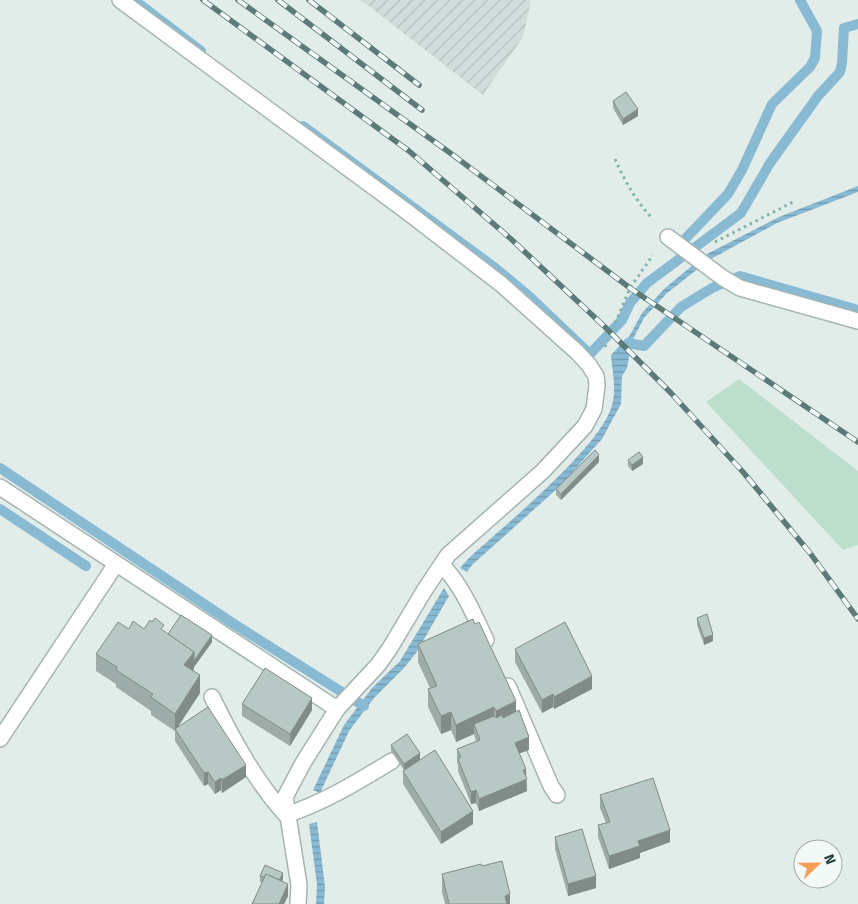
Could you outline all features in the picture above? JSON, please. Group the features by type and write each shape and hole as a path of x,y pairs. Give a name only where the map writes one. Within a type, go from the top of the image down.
{"street":[{"path":"120,0 406,211 501,284 577,352 594,372 598,385 594,409 585,426 543,471 448,555 378,665 337,709 303,763 285,797 286,815 299,885 298,904"},
{"path":"668,237 723,278 740,288 858,321"},
{"path":"0,487 337,709"},
{"path":"0,739 116,564"},
{"path":"442,565 462,591 490,649"},
{"path":"502,674 551,786 557,795"},
{"path":"212,697 235,741 272,800 286,815"},
{"path":"286,815 327,800 392,761"}],"path":[{"path":"594,372 630,288 668,237 638,204 615,159"},
{"path":"695,256 716,241 793,202"}],"shaded area":[{"path":"361,0 531,0 523,37 483,95"}],"green space":[{"path":"739,379 858,471 858,545 843,550 706,402"}],"water":[{"path":"858,186 858,192 777,223 709,260 666,294 644,318 632,341 627,368 622,376 621,404 602,439 559,487 472,565 467,572 460,568 551,484 592,439 606,419 613,401 614,384 611,355 630,335 642,313 664,289 705,255 779,217"},
{"path":"444,588 449,596 416,653 374,698 349,731 320,793 313,790 344,725 372,688 400,661"},
{"path":"317,822 325,887 324,904 316,904 317,885 309,824"}],"building":[{"path":"626,92 638,109 623,119 613,101"},
{"path":"595,450 599,455 561,494 556,489"},
{"path":"639,452 643,457 632,465 628,460"},
{"path":"707,614 713,635 704,638 697,618"},
{"path":"181,615 212,635 194,661 194,652 168,634"},
{"path":"155,618 164,625 161,629 194,652 184,665 200,675 175,714 151,697 153,694 116,670 117,667 96,654 118,622 129,629 133,621 144,629 150,620 152,622"},
{"path":"473,619 475,624 479,622 516,701 496,711 494,707 456,725 451,712 441,716 428,689 437,686 418,644"},
{"path":"565,622 592,676 554,697 553,694 542,700 515,649"},
{"path":"265,668 312,698 290,734 242,704"},
{"path":"208,707 246,765 222,780 221,778 215,782 208,772 204,773 175,729"},
{"path":"519,710 529,737 515,743 526,769 523,770 527,779 479,799 476,790 471,792 458,759 461,757 457,749 480,740 474,724 494,716 496,718 502,715 503,718"},
{"path":"407,734 420,753 404,764 391,745"},
{"path":"435,750 473,811 441,832 403,771"},
{"path":"653,778 670,830 638,841 640,846 609,856 598,825 610,822 600,795"},
{"path":"582,829 596,876 568,884 555,837"},
{"path":"502,861 510,894 505,896 507,904 449,904 442,874 481,864 482,866"},
{"path":"265,865 283,873 279,880 266,874 264,877 260,876"},
{"path":"266,874 288,884 279,904 252,904"}],"waterway":[{"path":"134,0 201,51"},
{"path":"686,238 728,194 742,170 772,104 810,67 815,58 817,31 800,0"},
{"path":"303,126 494,267 529,296 590,354 622,320 630,303 647,283 741,213 770,163 818,96 840,72 844,28 858,24"},
{"path":"628,343 644,346 681,307 712,288 740,276 858,310"},
{"path":"0,468 234,624 364,706"},
{"path":"0,509 86,566"}],"railway":[{"path":"203,0 409,151 511,239 605,327 671,393 743,472 810,553 858,619"},
{"path":"238,0 453,155 630,288 858,442"},
{"path":"278,0 422,110"},
{"path":"309,0 419,85"}]}
